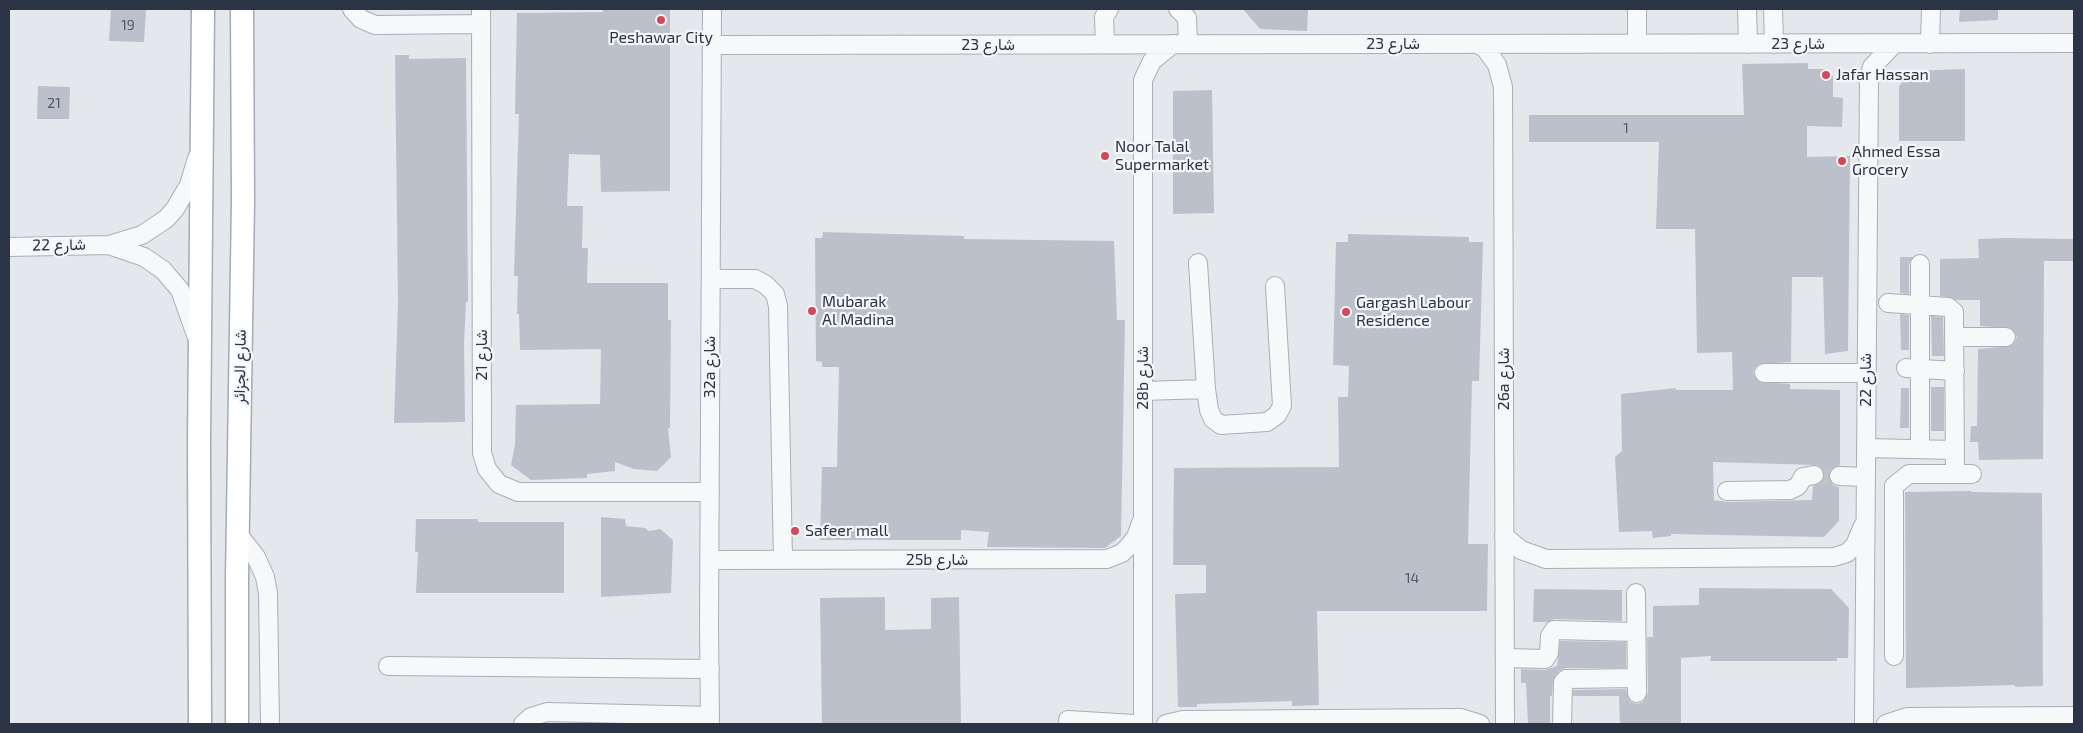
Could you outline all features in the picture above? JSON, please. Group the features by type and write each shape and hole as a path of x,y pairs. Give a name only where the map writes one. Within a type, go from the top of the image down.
{"main road":[{"path":"200,724 203,9"},
{"name":"شارع الجزائر","path":"237,724 243,202 242,9"}],"street":[{"path":"352,9 361,19 375,25 481,17"},
{"name":"32a شارع","path":"710,720 712,9"},
{"path":"1105,44 1104,17 1109,9"},
{"path":"1178,9 1186,18 1181,44"},
{"path":"1637,9 1637,44"},
{"path":"1747,9 1748,44"},
{"path":"1773,9 1774,44"},
{"path":"1930,44 1931,9"},
{"name":"شارع 21","path":"481,17 482,453 487,469 499,484 518,492 710,492"},
{"name":"شارع 23","path":"712,45 2074,43"},
{"name":"28b شارع","path":"1144,724 1142,518 1143,80 1152,61 1181,44"},
{"name":"26a شارع","path":"1477,44 1485,48 1497,65 1503,87 1505,724"},
{"name":"شارع 22","path":"1864,724 1869,78 1872,67 1893,44"},
{"name":"شارع 22","path":"9,247 109,245 142,235 154,228 170,214 183,197 203,138"},
{"name":"شارع 22","path":"109,245 154,262 171,278 186,303 201,348"},
{"path":"1198,263 1209,410 1213,419 1221,424 1267,422 1277,416 1282,406 1275,286"},
{"path":"1920,264 1920,305 1913,368 1920,449"},
{"path":"711,279 755,279 766,285 775,294 778,306 783,560"},
{"path":"1888,303 1948,307 1955,316 1955,450 1963,474 1909,474 1894,486 1894,656"},
{"path":"1955,337 2006,337"},
{"path":"1913,368 1955,371"},
{"path":"1764,373 1866,373"},
{"path":"1143,391 1206,388"},
{"path":"1866,448 1955,450"},
{"path":"1727,491 1790,490 1798,486 1804,477 1814,474"},
{"path":"1840,476 1866,477"},
{"name":"25b شارع","path":"710,560 1107,559 1122,553 1129,546 1136,537 1142,518"},
{"path":"1504,536 1521,550 1546,559 1834,557 1846,553 1856,545 1865,521"},
{"path":"238,534 256,558 265,578 268,592 270,724"},
{"path":"1562,724 1563,682 1566,679 1637,686 1636,593"},
{"path":"1506,658 1545,659 1549,653 1550,636 1554,630 1636,632"},
{"path":"388,666 710,669"},
{"path":"523,724 538,713 560,718 710,720"},
{"path":"1886,724 1907,717 2074,716"},
{"path":"1166,724 1183,720 1461,718 1480,724"},
{"path":"1068,720 1134,724"}],"building":[{"path":"111,9 146,9 144,42 109,41"},
{"path":"670,9 670,191 601,192 600,155 569,154 567,206 583,206 582,248 588,248 587,283 668,283 668,320 671,320 670,428 668,428 671,457 657,471 634,469 615,462 615,471 587,474 587,478 531,480 511,465 515,445 516,405 600,404 601,349 520,350 519,314 517,314 518,276 514,276 519,114 515,114 517,13"},
{"path":"1243,9 1308,9 1307,31 1260,29"},
{"path":"1960,9 1998,9 1998,20 1959,22"},
{"path":"395,55 409,55 409,59 466,58 468,302 466,302 464,343 465,422 394,423 398,303"},
{"path":"1808,63 1808,69 1826,69 1833,76 1833,97 1843,98 1842,127 1807,126 1807,157 1850,156 1848,351 1825,354 1823,277 1792,277 1791,362 1759,364 1753,373 1759,382 1790,384 1790,389 1840,390 1840,465 1830,470 1828,476 1833,485 1839,487 1839,521 1824,537 1671,534 1671,536 1653,538 1652,531 1619,532 1615,457 1622,451 1621,394 1676,388 1676,390 1733,390 1732,352 1697,353 1695,229 1656,229 1659,142 1529,142 1529,115 1744,115 1742,64","holes":["1713,462 1817,465 1822,469 1824,478 1820,483 1813,486 1812,500 1727,502 1714,500"]},
{"path":"1965,69 1965,141 1899,141 1899,86 1913,71"},
{"path":"38,86 70,87 69,119 37,119"},
{"path":"1212,90 1214,213 1173,214 1173,91"},
{"path":"823,232 964,236 964,239 1114,241 1117,320 1125,320 1121,536 1105,548 987,547 989,532 961,530 961,540 820,540 822,467 837,467 839,367 822,367 822,362 816,361 815,238 822,238"},
{"path":"1348,234 1469,237 1469,242 1483,242 1479,381 1472,381 1468,544 1488,544 1487,611 1317,611 1319,705 1292,706 1292,701 1197,704 1197,707 1178,707 1175,594 1206,593 1206,565 1173,565 1174,468 1339,467 1338,397 1348,397 1349,366 1333,365 1336,242 1348,242"},
{"path":"1978,239 2074,239 2074,261 2044,261 2043,459 1979,460 1978,442 1970,442 1971,426 1977,426 1978,349 2011,346 2017,337 2011,328 1980,326 1980,300 1956,300 1940,296 1940,259 1979,258"},
{"path":"1900,257 1913,257 1909,264 1909,294 1900,293"},
{"path":"1900,314 1909,315 1909,350 1901,350"},
{"path":"1931,316 1943,317 1944,356 1932,356"},
{"path":"1931,387 1944,387 1944,431 1931,431"},
{"path":"1901,388 1909,388 1909,428 1900,428"},
{"path":"1905,492 2042,493 2043,686 1906,688"},
{"path":"601,517 625,519 626,526 645,528 649,531 660,529 673,540 671,593 601,597"},
{"path":"416,519 478,519 478,522 564,522 564,593 416,593 418,552 415,552"},
{"path":"1699,588 1831,589 1849,608 1848,658 1837,658 1837,661 1710,661 1711,656 1681,658 1681,724 1620,724 1619,696 1573,696 1573,690 1626,689 1631,702 1637,704 1643,702 1648,693 1647,637 1653,637 1653,606 1699,605"},
{"path":"1534,589 1622,590 1622,621 1554,619 1548,622 1533,622"},
{"path":"885,597 885,630 931,629 931,598 959,597 961,724 822,724 820,598"},
{"path":"1560,641 1626,642 1626,668 1566,668 1559,671 1553,681 1552,696 1550,696 1550,724 1528,724 1526,683 1521,683 1521,669 1545,670 1557,666"}],"tunnel":[{"path":"1814,475 1839,476"}],"place":[{"name":"Peshawar City","path":"661,20"},
{"name":"Jafar Hassan","path":"1826,75"},
{"name":"Noor Talal Supermarket","path":"1105,156"},
{"name":"Ahmed Essa Grocery","path":"1842,161"},
{"name":"Mubarak Al Madina","path":"812,311"},
{"name":"Gargash Labour Residence","path":"1346,312"},
{"name":"Safeer mall","path":"795,531"}]}
